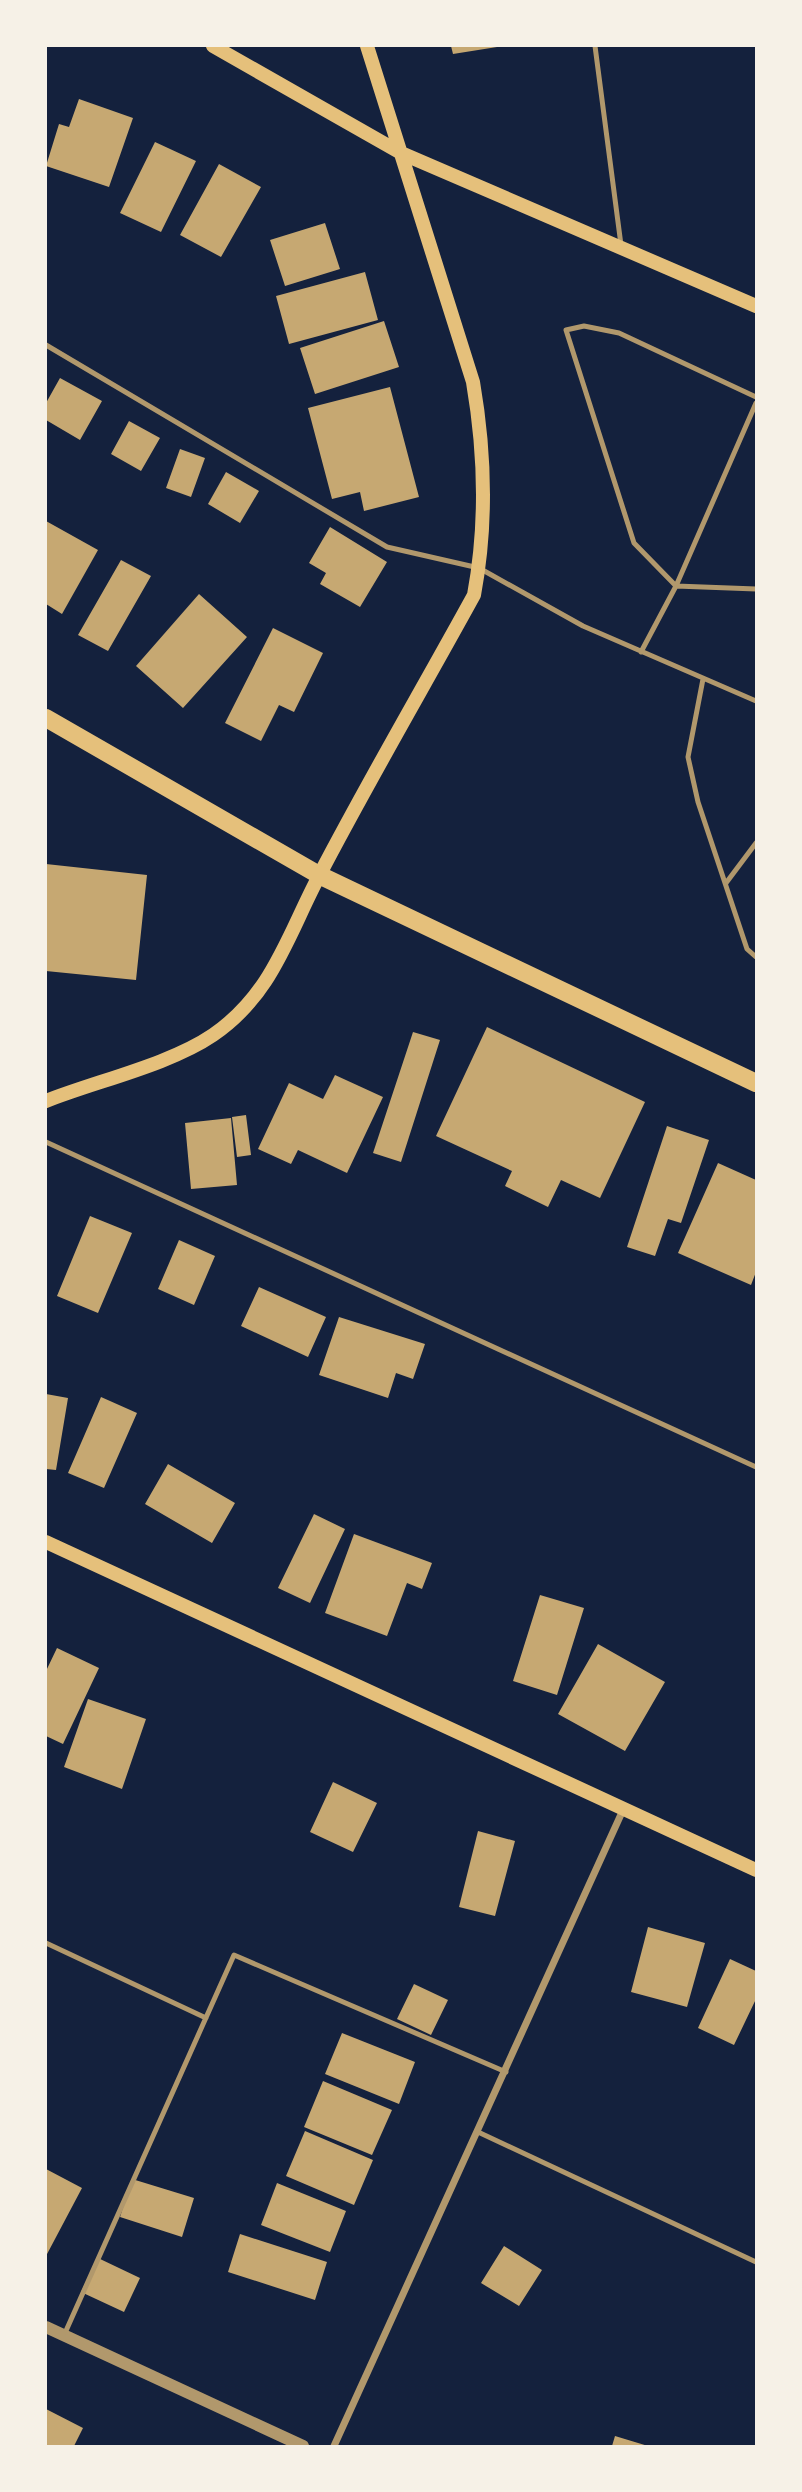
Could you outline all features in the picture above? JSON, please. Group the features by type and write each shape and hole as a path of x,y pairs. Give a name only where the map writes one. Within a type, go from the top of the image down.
{"main road":[{"path":"213,46 401,153 757,306"},
{"path":"46,1101 186,1051 213,1036 242,1012 286,949 319,875 474,595 479,568 482,437 474,382 367,46"},
{"path":"46,718 319,875 757,1083"},
{"path":"46,1542 757,1870"}],"street":[{"path":"334,2446 623,1810"},
{"path":"46,2327 303,2446"}],"lane":[{"path":"595,46 622,248"},
{"path":"757,397 619,333 584,326 566,330 634,543 676,586 757,589"},
{"path":"46,345 387,547 479,568 583,626 757,701"},
{"path":"640,652 676,586 757,403"},
{"path":"703,679 688,757 698,802 747,949 757,957"},
{"path":"726,883 757,843"},
{"path":"46,1142 756,1467"},
{"path":"46,1943 206,2018"},
{"path":"64,2335 234,1955 506,2072"},
{"path":"478,2132 757,2262"}],"building":[{"path":"451,46 496,46 497,47 453,54"},
{"path":"79,99 133,118 109,187 46,166 59,124 69,127"},
{"path":"155,142 196,161 161,232 120,213"},
{"path":"219,164 261,187 221,257 180,235"},
{"path":"325,223 340,269 285,286 270,240"},
{"path":"365,272 378,320 289,344 276,296"},
{"path":"384,321 399,367 315,394 300,348"},
{"path":"60,378 102,401 80,440 46,420 46,403"},
{"path":"390,387 419,497 364,511 360,492 332,499 308,408"},
{"path":"129,421 160,438 141,471 111,454"},
{"path":"180,449 205,458 191,497 166,488"},
{"path":"226,472 259,491 240,523 208,504"},
{"path":"46,521 98,550 62,614 46,604"},
{"path":"330,527 387,562 360,607 320,584 326,573 309,563"},
{"path":"121,560 151,576 108,651 78,635"},
{"path":"199,594 247,637 183,708 136,666"},
{"path":"273,628 323,653 294,712 279,705 261,741 225,723"},
{"path":"46,864 147,875 136,980 46,971"},
{"path":"487,1027 645,1102 600,1198 561,1180 548,1207 505,1186 512,1171 436,1136"},
{"path":"413,1032 440,1040 401,1162 373,1153"},
{"path":"335,1075 383,1097 347,1173 298,1150 291,1164 258,1149 289,1083 323,1099"},
{"path":"246,1115 251,1155 237,1157 232,1117"},
{"path":"231,1118 237,1185 191,1189 185,1123"},
{"path":"667,1126 709,1140 681,1223 668,1219 655,1256 627,1247"},
{"path":"718,1163 756,1180 756,1272 751,1285 678,1253"},
{"path":"90,1216 132,1233 98,1313 57,1296"},
{"path":"179,1240 215,1256 194,1305 158,1289"},
{"path":"259,1287 326,1317 308,1357 241,1326"},
{"path":"339,1317 425,1344 413,1379 396,1373 388,1398 319,1375"},
{"path":"46,1394 68,1398 56,1470 46,1469"},
{"path":"101,1397 137,1413 104,1488 68,1473"},
{"path":"168,1464 235,1503 212,1543 145,1504"},
{"path":"314,1514 345,1529 310,1603 278,1588"},
{"path":"354,1534 432,1563 422,1589 407,1583 387,1636 325,1613"},
{"path":"540,1595 584,1608 557,1695 513,1681"},
{"path":"598,1644 665,1682 625,1751 558,1714"},
{"path":"57,1648 99,1668 63,1744 46,1736 46,1671"},
{"path":"88,1699 146,1719 122,1789 64,1767"},
{"path":"333,1782 377,1803 353,1852 310,1832"},
{"path":"478,1831 515,1841 495,1916 459,1907"},
{"path":"648,1927 705,1943 687,2007 631,1992"},
{"path":"730,1959 756,1971 756,1999 734,2045 698,2028"},
{"path":"414,1984 448,2000 431,2035 397,2019"},
{"path":"342,2033 415,2062 399,2104 325,2074"},
{"path":"323,2081 392,2110 372,2155 304,2127"},
{"path":"305,2131 373,2160 354,2205 286,2176"},
{"path":"46,2169 82,2188 46,2256"},
{"path":"132,2179 194,2198 182,2237 120,2217"},
{"path":"277,2183 346,2211 330,2252 261,2225"},
{"path":"240,2234 327,2262 315,2300 228,2272"},
{"path":"504,2246 542,2270 519,2306 481,2283"},
{"path":"98,2258 140,2278 124,2312 81,2292"},
{"path":"46,2409 83,2428 74,2446 46,2446"},
{"path":"615,2436 648,2446 612,2446"}]}
